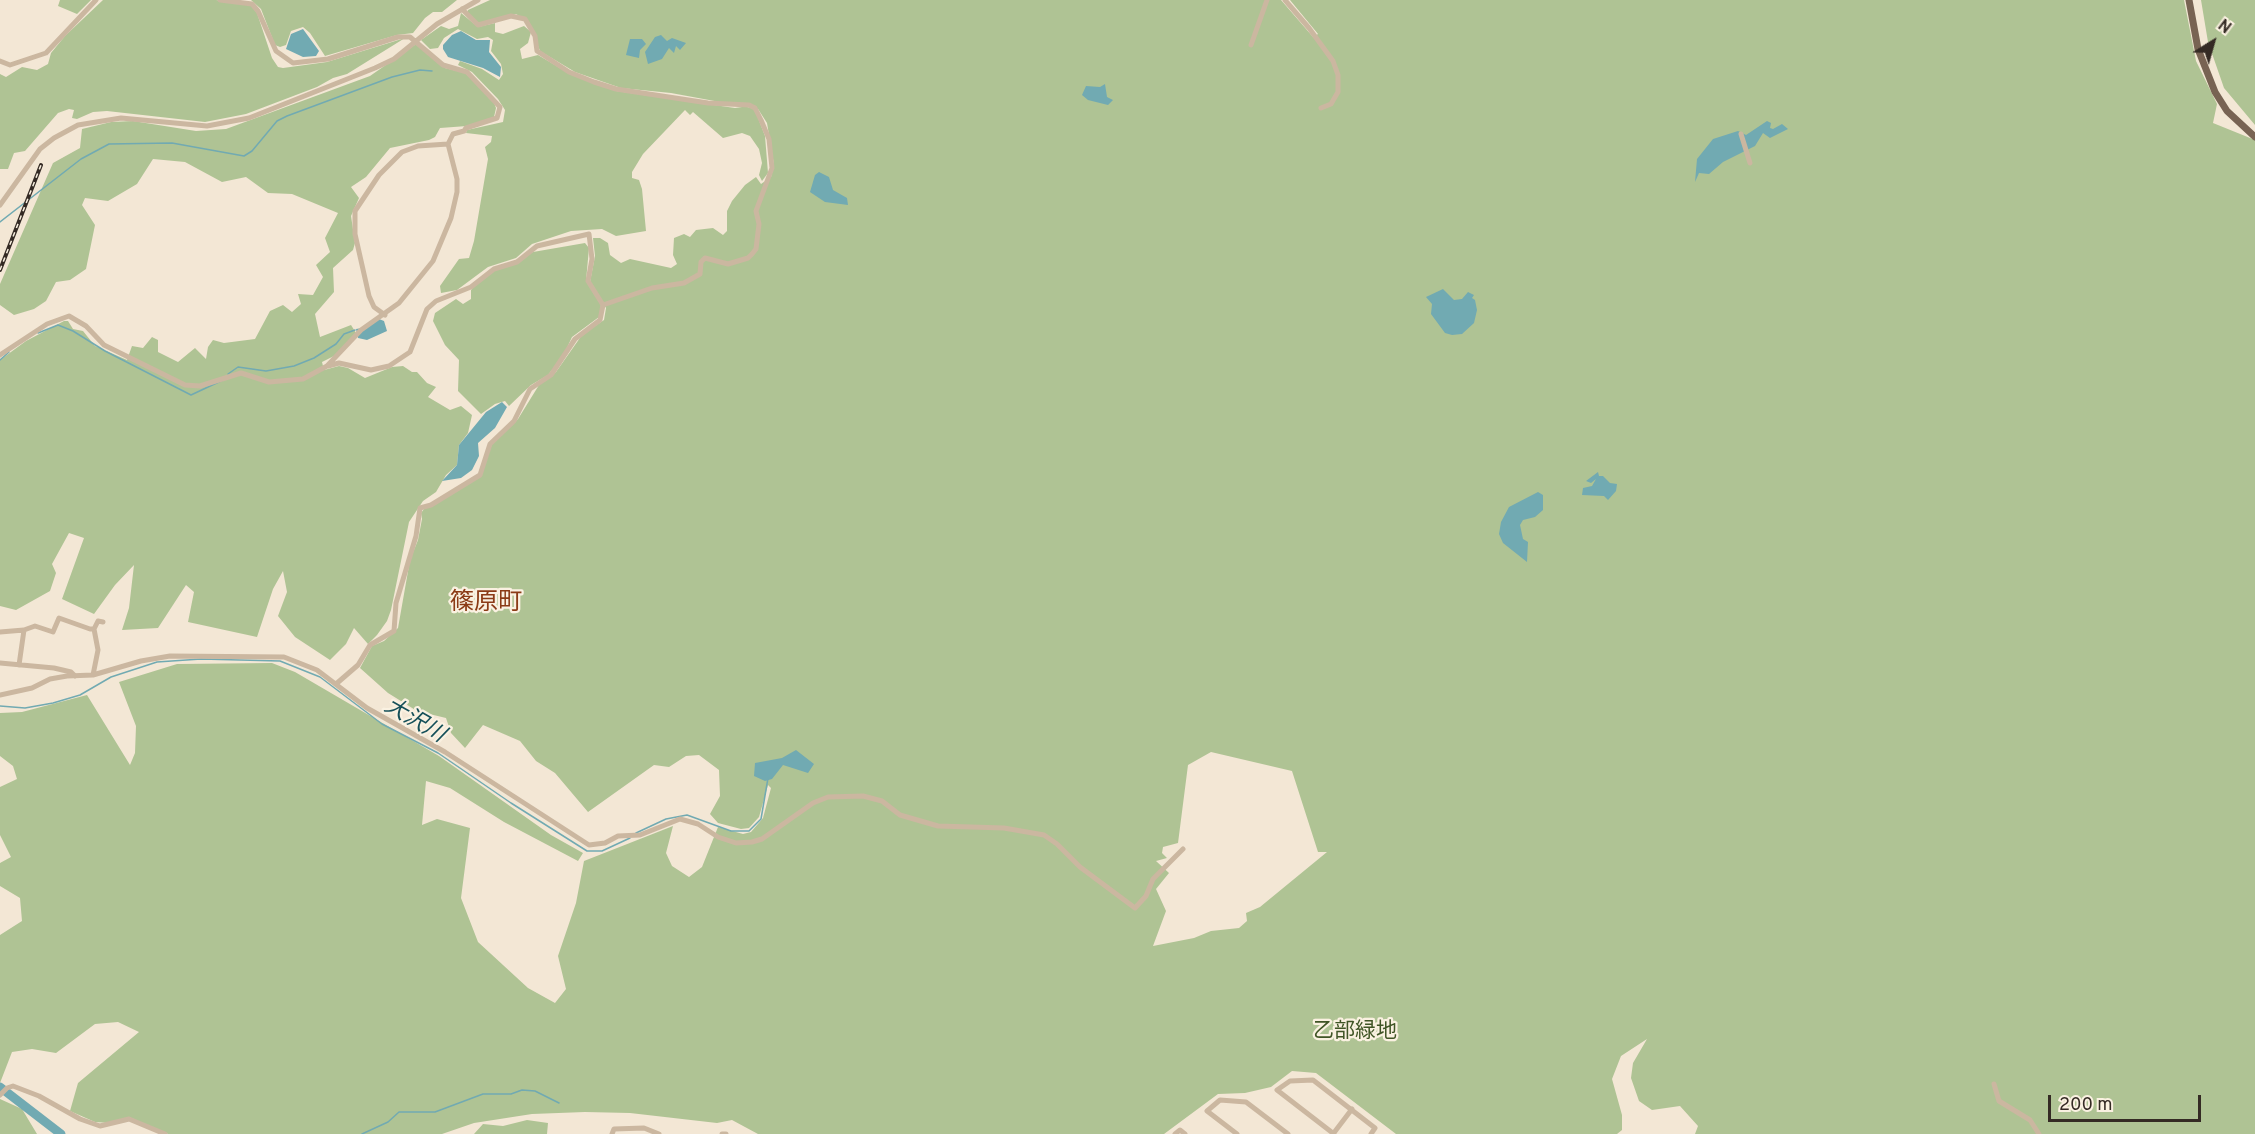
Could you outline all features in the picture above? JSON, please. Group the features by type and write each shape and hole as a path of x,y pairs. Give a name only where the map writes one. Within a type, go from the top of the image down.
{"main road":[{"path":"2189,0 2198,49 2215,92 2227,111 2255,136"}],"street":[{"path":"0,61 10,64 46,53 96,0"},
{"path":"0,355 47,324 69,316 86,326 104,345 185,385 200,386 241,372 280,383 309,378 327,366 361,330 399,303 433,261 451,218 458,184 448,144 453,134 497,118 501,107 467,72 443,65 410,37 398,37 328,59 293,63 276,51 255,6 246,1 220,0"},
{"path":"0,206 40,149 54,138 78,125 121,118 207,126 249,118 375,68 394,58 414,41 478,0"},
{"path":"1251,45 1267,0"},
{"path":"1285,0 1333,61 1338,75 1338,92 1331,104 1321,108"},
{"path":"462,9 478,25 511,15 525,19 535,36 537,51 569,72 594,82 616,89 708,103 749,105 755,108 761,120 769,139 772,168 756,211 759,224 756,249 752,254 748,258 728,264 705,258 701,262 700,274 684,283 652,288 603,305"},
{"path":"1741,134 1750,163"},
{"path":"385,315 374,307 369,296 355,234 355,211 379,175 402,152 417,146 448,144"},
{"path":"327,366 339,363 371,370 389,366 410,352 427,309 436,301 471,287 487,273 517,262 537,246 589,234 592,254 588,281 603,305 600,320 575,339 551,375 530,388 514,421 490,444 480,475 431,505 420,508 416,536 396,603 394,631 370,645 358,665 336,684"},
{"path":"0,632 24,630 35,626 53,632 58,618 94,629"},
{"path":"93,675 98,650 94,629 97,622 103,622"},
{"path":"19,665 24,630"},
{"path":"0,695 32,688 50,679 67,676 83,677 141,661 170,656 275,656 303,663 336,684 367,708 445,752 585,844 599,844 618,836 632,835 680,819 698,824 718,837 736,843 752,842 762,839 813,802 828,797 863,796 882,801 900,815 938,826 1004,828 1044,835 1064,850 1080,867 1135,908 1146,896 1153,879 1183,849"},
{"path":"0,663 54,668 83,677"},
{"path":"1352,1110 1334,1134 1277,1090 1290,1081 1312,1080 1352,1110 1375,1128 1371,1134"},
{"path":"1994,1084 1999,1101 2030,1120 2039,1134"},
{"path":"0,1095 13,1086 56,1104 80,1119 100,1126 129,1119 165,1134"},
{"path":"1237,1134 1207,1111 1220,1100 1246,1102 1288,1134"},
{"path":"612,1134 614,1129 644,1128 659,1134"},
{"path":"1175,1134 1180,1130 1185,1134"}],"green space":[{"path":"60,0 91,0 77,14 58,6"},
{"path":"103,0 216,0 250,4 257,13 272,58 278,67 283,68 327,62 405,38 347,74 246,114 205,122 107,111 93,112 77,119 72,118 74,110 69,109 58,113 25,151 14,153 8,169 0,169 0,74 6,77 22,67 37,70 48,64 51,53 65,36"},
{"path":"251,0 457,0 442,12 433,12 425,18 413,33 397,35 325,56 310,33 303,27 291,31 286,45 280,47 275,45 261,9"},
{"name":"乙部緑地","path":"490,0 1281,0 1313,37 1318,34 1290,0 2184,0 2196,61 2217,104 2213,123 2255,140 2255,1134 1695,1134 1698,1126 1680,1106 1652,1110 1639,1101 1631,1078 1633,1063 1647,1039 1621,1056 1612,1079 1622,1115 1622,1130 1617,1134 1396,1134 1316,1073 1292,1071 1271,1087 1245,1093 1218,1094 1164,1134 758,1134 732,1120 717,1123 630,1113 585,1112 532,1114 474,1123 442,1134 168,1134 129,1117 110,1123 95,1122 70,1111 78,1083 139,1032 118,1022 95,1024 56,1053 32,1049 12,1052 0,1083 0,935 22,921 20,898 0,886 0,863 11,857 0,835 0,787 17,779 13,766 0,756 0,713 22,712 87,695 130,765 135,753 136,726 119,682 177,664 272,663 295,672 439,756 551,835 583,853 578,861 504,822 450,788 426,781 422,825 437,819 470,828 461,898 478,942 528,988 555,1003 566,989 558,956 576,903 584,861 673,826 666,853 672,866 689,877 702,867 718,827 743,834 751,832 763,818 771,788 768,785 759,817 749,828 741,829 718,823 710,814 720,796 719,770 699,755 686,756 669,767 654,765 588,812 555,773 536,761 520,741 483,725 465,748 451,733 446,718 417,711 388,693 360,668 372,646 384,641 398,628 410,560 418,540 421,513 424,509 481,476 492,444 518,419 539,385 556,372 582,335 604,320 606,308 590,282 595,256 593,238 600,238 608,243 610,255 621,263 630,259 671,268 677,264 673,255 674,238 684,234 690,237 696,230 713,228 723,235 727,231 727,211 732,201 745,185 756,177 761,184 771,177 774,165 767,123 758,109 671,93 621,88 575,72 540,51 529,22 516,14 479,24 467,13 468,10","holes":["1211,752 1292,771 1318,852 1327,852 1260,907 1246,913 1247,921 1239,928 1211,931 1194,938 1153,946 1166,911 1156,889 1169,873 1156,861 1167,858 1162,853 1163,847 1178,843 1188,765"]},
{"path":"2201,0 2255,0 2255,125 2224,88 2208,42"},
{"path":"461,13 478,27 495,23 495,32 503,34 524,26 531,32 528,43 520,49 522,59 538,55 565,71 616,91 735,108 749,106 755,110 765,136 768,173 762,181 759,175 762,163 759,149 750,136 742,133 723,138 693,112 690,115 685,110 643,154 632,172 632,178 639,180 642,189 646,231 616,236 602,229 571,231 532,244 516,258 488,267 457,290 441,293 440,286 459,259 469,258 488,159 485,147 491,142 492,136 466,133 467,130 503,122 505,110 498,99 472,72 458,65 460,61 482,69 499,80 503,74 501,64 491,51 493,40 488,37 477,39 458,29 444,38 438,48 430,49 421,40 441,26 449,29 458,26"},
{"path":"416,44 445,68 465,73 493,100 496,108 494,117 467,126 440,128 435,137 429,140 390,148 366,177 351,187 359,198 351,216 355,243 353,250 333,268 334,292 315,314 320,337 351,325 356,333 334,356 322,362 324,370 339,366 348,368 365,378 392,367 403,366 412,372 417,372 427,383 436,387 428,397 450,410 461,406 472,415 468,433 459,445 457,465 446,475 436,492 423,501 409,522 391,610 387,621 377,635 368,644 354,628 346,644 330,660 295,637 278,616 287,592 283,571 273,589 257,637 188,622 194,592 186,585 158,628 122,630 129,608 134,565 115,585 94,614 62,599 84,538 69,533 52,564 56,573 50,591 16,610 0,606 0,360 26,341 64,321 68,321 73,329 83,331 95,346 127,360 132,346 143,348 152,337 158,340 158,352 178,362 195,348 206,359 208,347 213,340 224,343 255,339 270,311 283,305 292,312 301,304 298,294 313,295 323,277 316,265 330,252 325,238 338,213 292,194 268,193 246,177 222,182 185,162 153,159 137,184 108,201 85,198 82,205 95,225 86,269 70,280 56,282 46,301 34,309 14,315 0,305 0,284 53,163 80,148 82,129 111,122 133,121 196,131 226,129 370,76"},
{"path":"585,243 589,248 586,281 601,305 599,317 572,337 563,356 548,375 531,385 509,406 505,401 495,404 481,414 458,391 459,360 445,345 433,321 435,313 456,299 463,304 471,299 471,290 487,274 533,252"},
{"path":"0,1099 22,1109 37,1134 0,1134"},
{"path":"527,1120 548,1123 547,1134 474,1134 483,1124 503,1126"}],"water":[{"path":"303,29 319,51 316,56 303,57 286,49 291,34"},
{"path":"461,31 476,40 490,40 489,52 501,67 500,77 483,68 448,57 443,45 452,35"},
{"path":"661,35 667,41 672,38 686,43 680,50 676,46 674,53 669,48 662,59 648,64 645,52 655,37"},
{"path":"630,39 642,39 646,44 640,50 639,58 626,55"},
{"path":"1105,84 1107,97 1113,100 1108,105 1088,100 1082,95 1086,86 1100,87"},
{"path":"1767,121 1771,123 1770,128 1773,129 1782,124 1788,129 1770,138 1763,133 1755,146 1723,162 1709,174 1699,173 1695,182 1697,159 1713,139 1738,131 1746,135"},
{"path":"819,172 829,177 833,190 847,198 848,205 825,202 810,192 815,175"},
{"path":"1443,289 1454,300 1462,299 1468,292 1474,295 1472,298 1475,300 1477,310 1474,323 1462,334 1445,333 1431,314 1432,304 1426,297"},
{"path":"379,319 384,321 387,331 367,340 358,338 356,329 368,327"},
{"path":"502,402 507,407 495,428 478,443 479,456 472,470 461,478 442,481 457,465 459,445 486,412"},
{"path":"1598,472 1599,476 1603,476 1610,483 1617,484 1616,491 1608,500 1604,496 1582,495 1583,488 1592,486 1596,479 1591,483 1586,481"},
{"path":"1538,492 1543,495 1543,510 1535,517 1523,520 1520,525 1523,539 1528,542 1527,562 1503,543 1499,534 1501,522 1509,507"},
{"path":"796,750 814,764 808,773 783,765 772,779 765,781 754,776 755,763 782,758"}],"waterway":[{"path":"0,222 81,159 109,144 172,143 244,156 252,151 277,121 287,116 392,77 420,70 432,71"},
{"path":"38,333 58,325 73,331 105,351 191,395 223,380"},
{"path":"228,374 238,367 266,371 294,366 314,358 336,344 344,334 355,330"},
{"path":"0,360 9,352"},
{"name":"大沢川","path":"0,706 25,708 53,703 80,695 111,677 157,662 201,659 280,661 320,677 382,724 438,753 587,851 602,851 630,838"},
{"name":"大沢川","path":"636,833 666,819 687,815 731,831 749,831 761,819 768,778"},
{"path":"0,1087 61,1134"},
{"path":"362,1134 388,1122 399,1112 435,1112 483,1094 535,1091 559,1103"}],"railway":[{"path":"0,270 41,165"}],"district":[{"name":"篠原町","path":"486,604"}]}
